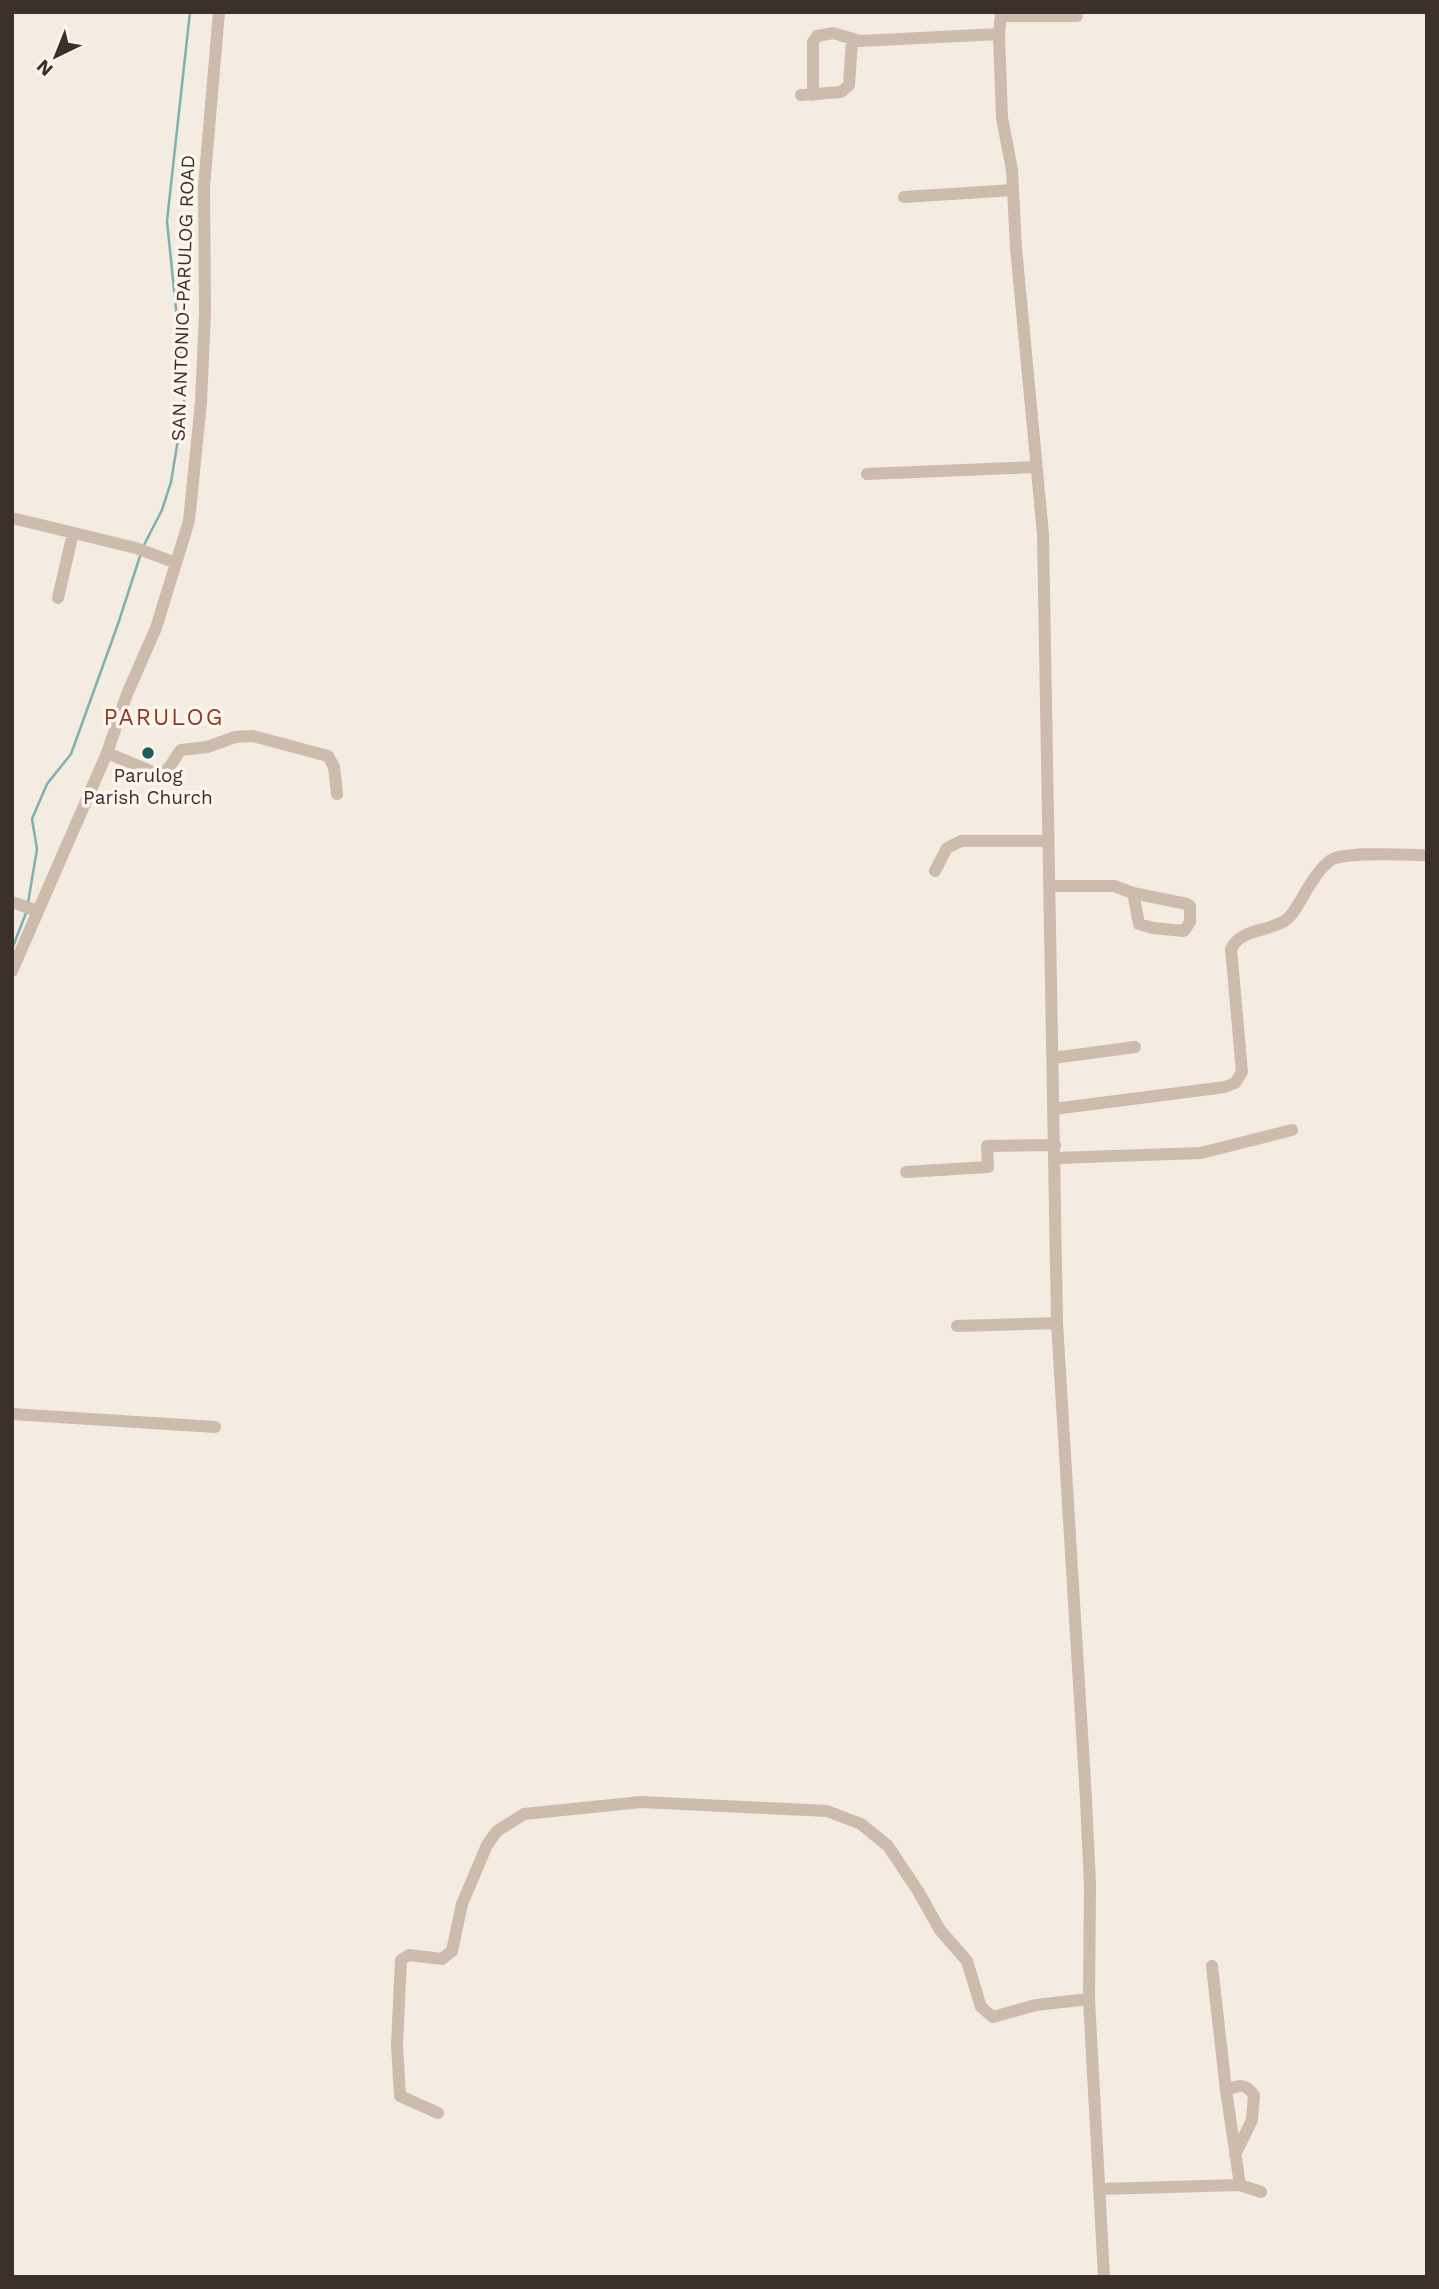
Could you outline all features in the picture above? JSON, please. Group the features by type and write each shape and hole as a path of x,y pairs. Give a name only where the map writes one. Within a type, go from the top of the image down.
{"street":[{"name":"SAN ANTONIO-PARULOG ROAD","path":"12,971 27,907 107,753 127,694 156,628 188,521 201,401 205,313 204,187 219,12"},
{"path":"1077,16 1001,14 999,34 1002,118 1012,170 1016,247 1043,534 1057,1323 1086,1799 1090,1885 1089,1999 1104,2277"},
{"path":"852,40 849,85 846,90 807,95 813,42 824,33 833,33 852,40 999,34"},
{"path":"904,197 1013,190"},
{"path":"867,474 1035,467"},
{"path":"12,518 142,550 176,562"},
{"path":"58,598 73,533"},
{"path":"107,753 158,774 168,769 181,750 206,747 235,737 253,736 328,755 334,766 337,794"},
{"path":"935,870 947,848 961,841 1048,841"},
{"path":"1054,1109 1225,1087 1235,1083 1242,1072 1231,949 1235,942 1240,937 1278,925 1288,919 1321,869 1332,860 1348,855 1427,855"},
{"path":"1049,886 1114,886 1133,893 1187,904 1190,906 1188,928 1184,931 1139,924 1133,893"},
{"path":"1053,1058 1135,1047"},
{"path":"906,1172 988,1167 987,1146 1056,1151 1201,1153 1292,1130"},
{"path":"957,1326 1057,1323"},
{"path":"12,1414 215,1427"},
{"path":"438,2113 400,2096 397,2046 401,1960 409,1955 442,1959 452,1951 462,1904 486,1845 497,1831 524,1814 641,1802 827,1811 861,1824 888,1846 940,1930 967,1961 981,2007 992,2017 1036,2005 1089,1999"},
{"path":"1212,1966 1240,2185"},
{"path":"1226,2090 1248,2087 1254,2095 1252,2120 1235,2155"},
{"path":"1100,2189 1240,2185 1261,2192"}],"waterway":[{"path":"143,547 162,510 171,482 185,397 167,221 190,12"},
{"path":"28,903 37,849 32,819 47,784 71,754 141,553"},
{"path":"12,949 26,913"}],"place":[{"name":"Parulog Parish Church","path":"148,753"}],"district":[{"name":"PARULOG","path":"164,717"}]}
